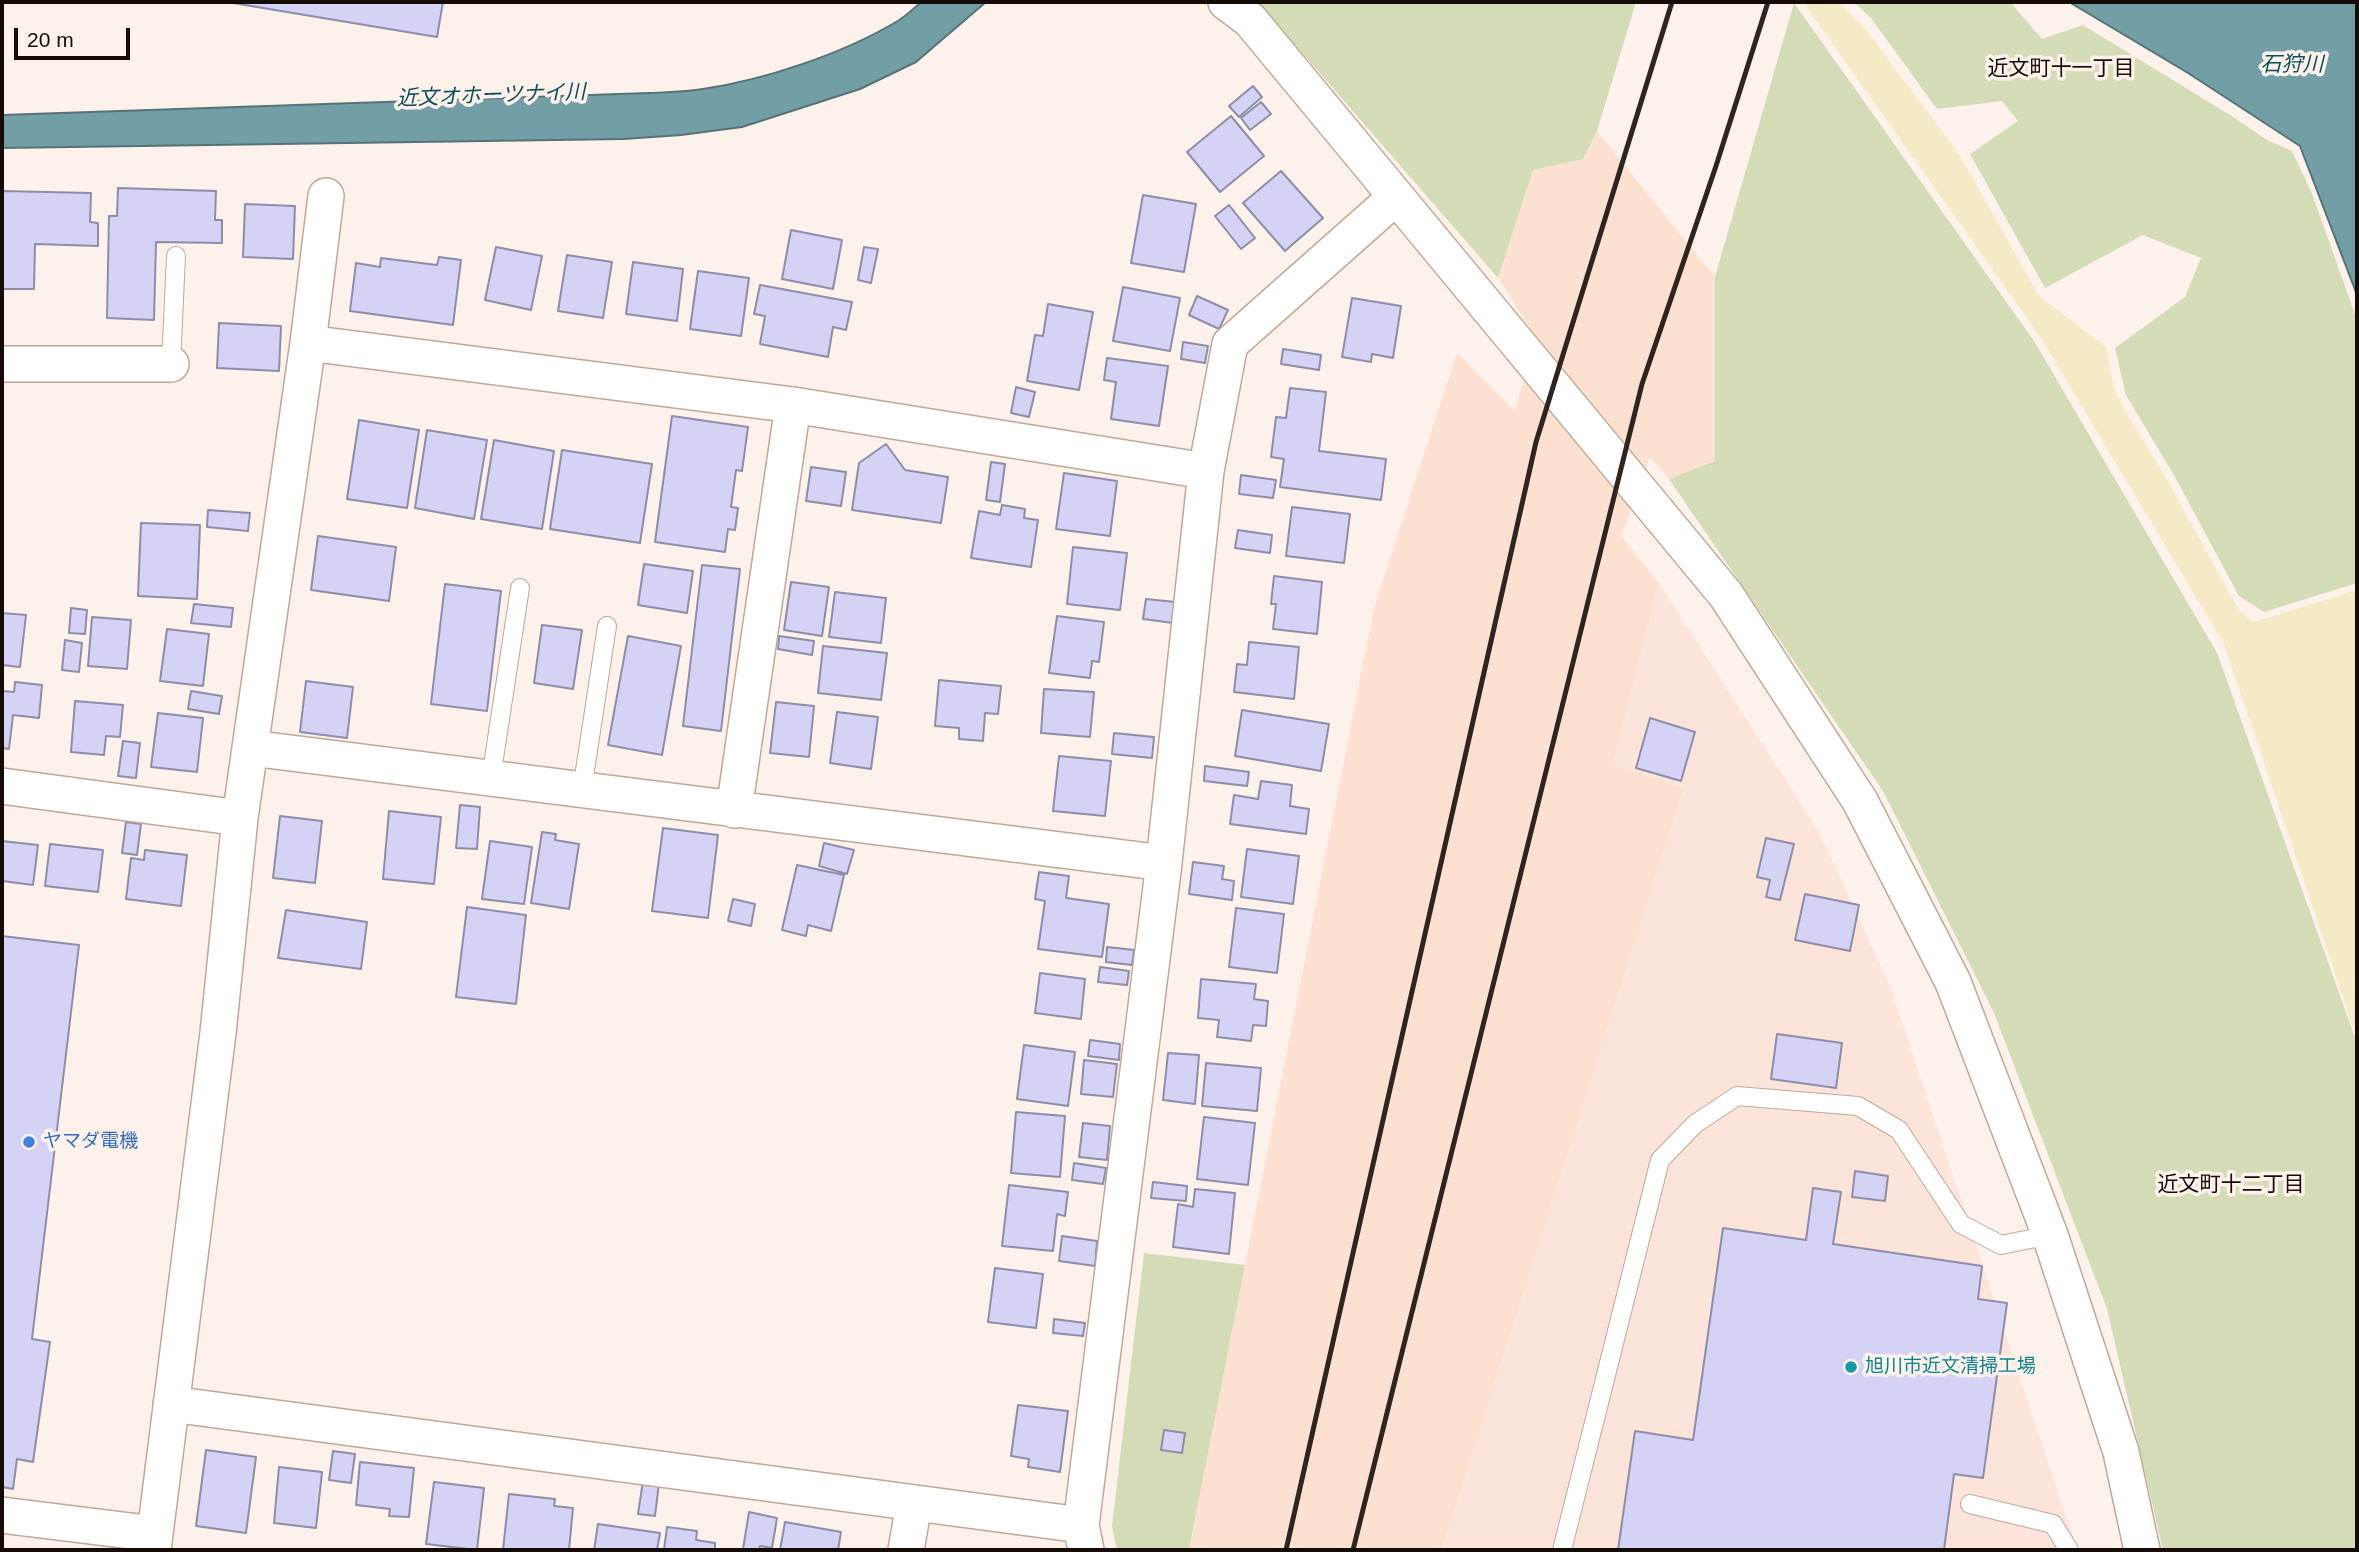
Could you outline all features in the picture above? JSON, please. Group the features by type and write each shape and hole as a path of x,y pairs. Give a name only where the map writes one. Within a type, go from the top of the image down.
{"street":[{"path":"1226,2 1250,20 1726,595 1860,801 1953,982 2050,1235 2121,1452 2142,1550"},
{"path":"2,1515 157,1546 171,1404 218,1033 240,818 308,343 326,196"},
{"path":"171,1404 914,1504 1083,1538 1164,863 1206,471 1230,344 1396,197"},
{"path":"308,343 793,405 1206,471"},
{"path":"2,364 171,364"},
{"path":"734,810 793,405"},
{"path":"251,748 1164,863"},
{"path":"2,786 240,818"},
{"path":"906,1550 914,1504"}],"lane":[{"path":"171,364 176,256"},
{"path":"491,778 520,588"},
{"path":"582,790 607,626"},
{"path":"1562,1550 1660,1160 1695,1124 1737,1096 1858,1106 1899,1129 1961,1224 2001,1245 2050,1235"},
{"path":"1970,1504 2053,1524 2069,1550"}],"shaded area":[{"path":"1597,131 1715,277 1715,461 1669,479 1650,457 1621,536 1659,583 1613,765 1684,788 1442,1550 1189,1550 1374,608 1457,353 1515,411 1535,335 1498,278 1533,170 1583,159"},
{"path":"1659,583 1819,832 1890,986 2077,1550 1442,1550 1684,788 1613,765"}],"green space":[{"path":"1254,2 1636,2 1597,131 1583,159 1533,170 1498,278 1264,9"},
{"path":"1854,2 2010,2 2042,39 2083,25 2267,140 2292,151 2311,191 2357,320 2357,583 2264,612 2239,596 2175,477 2126,395 2115,348 2185,297 2201,258 2143,235 2045,288 1970,154 2018,121 2002,101 1937,109 1871,18"},
{"path":"1794,3 2034,341 2217,653 2357,1043 2357,1550 2163,1550 2107,1309 1994,1013 1883,791 1669,479 1715,461 1715,277"},
{"path":"1144,1253 1245,1265 1189,1550 1117,1550 1112,1526"}],"sand":[{"path":"1803,2 1839,2 1864,27 1959,154 2039,296 2106,347 2115,393 2170,485 2240,612 2254,622 2357,590 2357,1039 2224,644 2041,338"}],"water":[{"path":"921,2 986,2 916,62 860,89 742,127 624,139 2,148 2,115 703,89 777,72 827,55 875,34 896,22"},
{"name":"石狩川","path":"2069,2 2357,2 2357,295 2300,146 2188,73"}],"building":[{"path":"227,2 443,2 437,37"},
{"path":"1253,86 1262,97 1239,117 1229,106"},
{"path":"1261,102 1271,114 1250,130 1241,118"},
{"path":"1231,116 1264,156 1220,192 1187,152"},
{"path":"1281,171 1323,218 1285,251 1243,203"},
{"path":"118,188 216,191 215,220 222,220 222,243 156,242 154,320 107,318 109,216 117,216"},
{"path":"2,191 91,193 90,222 98,223 98,246 35,244 34,289 3,289"},
{"path":"1143,195 1196,204 1184,272 1131,263"},
{"path":"245,204 295,206 293,259 243,257"},
{"path":"1229,205 1255,238 1241,249 1215,216"},
{"path":"791,230 842,240 833,289 782,279"},
{"path":"496,247 542,256 531,310 485,300"},
{"path":"864,247 878,249 871,283 858,280"},
{"path":"567,255 612,262 603,318 558,311"},
{"path":"439,257 461,260 453,325 350,311 356,263 380,267 381,258 437,265"},
{"path":"633,262 683,269 677,321 626,314"},
{"path":"698,271 749,278 741,336 690,329"},
{"path":"760,285 852,302 846,330 833,327 828,357 760,344 765,316 754,314"},
{"path":"1123,287 1180,298 1170,351 1113,341"},
{"path":"1197,296 1228,310 1219,329 1189,315"},
{"path":"1352,298 1401,306 1393,358 1372,354 1371,362 1342,357"},
{"path":"1048,304 1093,312 1079,390 1027,381 1035,335 1043,336"},
{"path":"219,323 281,326 279,371 217,368"},
{"path":"1183,342 1208,346 1205,363 1181,359"},
{"path":"1283,349 1321,355 1319,370 1281,364"},
{"path":"1107,358 1168,366 1159,426 1111,419 1116,382 1104,380"},
{"path":"1016,387 1035,392 1029,417 1011,413"},
{"path":"1290,388 1326,392 1319,451 1386,459 1381,500 1280,487 1284,459 1271,457 1276,417 1286,418"},
{"path":"672,416 748,427 742,471 736,470 731,507 738,508 735,530 728,529 725,552 655,542"},
{"path":"359,420 419,430 407,508 347,499"},
{"path":"427,430 487,440 474,519 415,508"},
{"path":"494,440 554,451 542,529 481,519"},
{"path":"886,444 905,470 948,477 941,523 852,510 859,463"},
{"path":"562,450 652,464 640,543 550,529"},
{"path":"991,462 1005,464 1000,502 986,500"},
{"path":"811,467 846,472 841,506 806,501"},
{"path":"1064,473 1117,481 1110,536 1056,529"},
{"path":"1241,475 1276,480 1273,498 1239,494"},
{"path":"1002,505 1025,509 1024,518 1038,520 1031,567 971,558 979,511 1000,515"},
{"path":"1292,507 1350,514 1344,563 1286,556"},
{"path":"208,510 250,513 248,531 207,527"},
{"path":"141,523 200,525 197,599 138,596"},
{"path":"1238,530 1272,535 1270,553 1235,548"},
{"path":"318,536 396,547 389,601 311,590"},
{"path":"1073,547 1127,553 1120,610 1067,604"},
{"path":"644,564 693,571 687,613 638,605"},
{"path":"702,565 740,569 721,731 683,726"},
{"path":"1274,576 1322,582 1317,634 1273,629 1276,604 1271,604"},
{"path":"791,582 829,587 822,636 784,630"},
{"path":"445,584 501,591 487,711 431,704"},
{"path":"835,592 886,598 881,643 829,637"},
{"path":"1146,599 1175,602 1173,623 1143,619"},
{"path":"194,604 233,608 231,627 191,623"},
{"path":"71,608 87,610 85,634 69,633"},
{"path":"2,613 26,615 20,667 2,665"},
{"path":"1057,616 1104,622 1099,662 1092,661 1090,678 1049,673"},
{"path":"92,617 131,620 127,669 88,666"},
{"path":"542,625 582,630 573,689 534,683"},
{"path":"167,629 209,634 203,686 160,681"},
{"path":"628,636 681,646 662,755 608,745"},
{"path":"779,636 814,641 812,655 778,649"},
{"path":"65,640 82,643 79,672 62,670"},
{"path":"1249,642 1299,647 1294,699 1234,692 1237,664 1247,665"},
{"path":"823,646 887,653 881,700 818,693"},
{"path":"939,680 1001,686 998,714 985,713 983,741 959,739 959,728 935,726"},
{"path":"306,681 353,687 347,738 300,732"},
{"path":"15,682 42,685 39,718 13,715 9,749 2,748 2,691 14,692"},
{"path":"1044,689 1094,692 1090,737 1041,733"},
{"path":"191,691 222,696 219,714 188,709"},
{"path":"75,701 123,705 120,737 106,736 104,755 71,752"},
{"path":"776,702 814,706 809,757 770,753"},
{"path":"1242,710 1329,724 1321,771 1235,756"},
{"path":"837,712 878,717 871,769 830,763"},
{"path":"158,713 203,718 197,772 151,767"},
{"path":"1650,718 1695,732 1681,781 1636,768"},
{"path":"1114,733 1154,737 1152,758 1112,754"},
{"path":"123,741 140,743 136,778 118,776"},
{"path":"1059,756 1111,761 1105,816 1053,811"},
{"path":"1205,766 1249,772 1247,786 1204,781"},
{"path":"1261,781 1292,785 1290,806 1309,809 1306,834 1230,824 1234,795 1258,799"},
{"path":"460,805 480,807 477,849 456,848"},
{"path":"389,811 441,817 434,884 383,879"},
{"path":"280,816 322,821 315,883 273,878"},
{"path":"126,822 141,824 137,855 122,853"},
{"path":"663,828 718,835 708,918 652,911"},
{"path":"542,832 556,834 555,840 579,844 569,909 531,903"},
{"path":"1766,838 1794,844 1780,900 1766,897 1770,880 1757,877"},
{"path":"2,841 38,845 33,885 2,881"},
{"path":"490,841 532,847 524,904 482,899"},
{"path":"824,843 854,850 847,874 819,866"},
{"path":"50,844 103,850 98,892 45,886"},
{"path":"1247,849 1299,856 1293,904 1241,897"},
{"path":"145,850 187,855 181,906 126,899 131,858 144,860"},
{"path":"1193,862 1224,866 1222,879 1234,881 1232,900 1189,894"},
{"path":"797,865 844,875 831,931 808,925 806,936 782,930"},
{"path":"1039,872 1069,876 1066,898 1109,904 1102,957 1038,949 1045,901 1035,899"},
{"path":"1805,894 1859,905 1850,951 1795,940"},
{"path":"733,899 755,904 751,926 728,921"},
{"path":"467,907 526,915 516,1004 456,997"},
{"path":"1236,908 1284,914 1277,973 1229,967"},
{"path":"286,910 367,922 361,969 278,958"},
{"name":"ヤマダ電機","path":"2,936 79,945 32,1339 50,1342 33,1462 17,1459 13,1489 2,1487"},
{"path":"1107,947 1134,950 1132,965 1106,962"},
{"path":"1100,967 1129,971 1127,985 1098,982"},
{"path":"1040,973 1085,979 1081,1019 1035,1013"},
{"path":"1201,979 1256,984 1254,999 1268,1001 1266,1026 1253,1025 1251,1041 1217,1037 1219,1020 1198,1018"},
{"path":"1777,1034 1842,1043 1836,1088 1771,1079"},
{"path":"1090,1040 1120,1044 1119,1060 1088,1056"},
{"path":"1024,1045 1075,1052 1068,1106 1017,1099"},
{"path":"1168,1053 1199,1055 1195,1104 1163,1100"},
{"path":"1084,1060 1117,1064 1113,1097 1081,1094"},
{"path":"1206,1063 1261,1068 1257,1111 1202,1106"},
{"path":"1016,1112 1065,1116 1060,1177 1011,1173"},
{"path":"1204,1117 1255,1123 1248,1185 1197,1179"},
{"path":"1083,1123 1110,1126 1107,1160 1079,1157"},
{"path":"1074,1163 1106,1168 1103,1184 1072,1180"},
{"path":"1855,1171 1888,1176 1885,1201 1852,1197"},
{"path":"1153,1182 1187,1186 1186,1201 1151,1198"},
{"path":"1009,1185 1068,1192 1065,1216 1057,1214 1053,1251 1002,1246"},
{"name":"旭川市近文清掃工場","path":"1813,1188 1841,1192 1833,1244 1982,1266 1978,1299 2007,1303 1983,1478 1954,1474 1944,1550 1618,1550 1635,1431 1693,1440 1723,1228 1806,1240"},
{"path":"1195,1189 1235,1193 1229,1254 1173,1247 1178,1204 1193,1207"},
{"path":"1062,1236 1097,1241 1095,1266 1059,1261"},
{"path":"995,1268 1043,1274 1036,1328 988,1322"},
{"path":"1054,1319 1085,1323 1083,1336 1053,1333"},
{"path":"1018,1405 1068,1411 1060,1472 1028,1467 1029,1459 1011,1456"},
{"path":"1164,1430 1185,1433 1182,1453 1161,1450"},
{"path":"206,1450 256,1457 246,1533 196,1526"},
{"path":"333,1451 355,1454 351,1483 329,1480"},
{"path":"360,1462 414,1468 409,1517 389,1516 390,1509 356,1505"},
{"path":"279,1467 322,1472 316,1528 274,1523"},
{"path":"643,1481 659,1483 655,1516 638,1514"},
{"path":"434,1482 484,1488 477,1550 426,1544"},
{"path":"509,1494 555,1499 554,1506 573,1508 569,1550 503,1550"},
{"path":"749,1512 777,1518 772,1548 760,1546 759,1550 743,1549"},
{"path":"785,1522 841,1532 838,1550 780,1550"},
{"path":"598,1524 660,1533 657,1550 594,1550"},
{"path":"667,1527 697,1531 696,1540 715,1543 715,1550 664,1550"}],"railway":[{"path":"1286,1550 1536,442 1672,2"},
{"path":"1353,1550 1642,384 1768,2"}],"place":[{"name":"ヤマダ電機","path":"29,1142"},
{"name":"旭川市近文清掃工場","path":"1851,1367"}],"district":[{"name":"近文町十一丁目","path":"2061,69"},
{"name":"近文町十二丁目","path":"2231,1185"}],"water label":[{"name":"近文オホーツナイ川","path":"491,96"}]}
